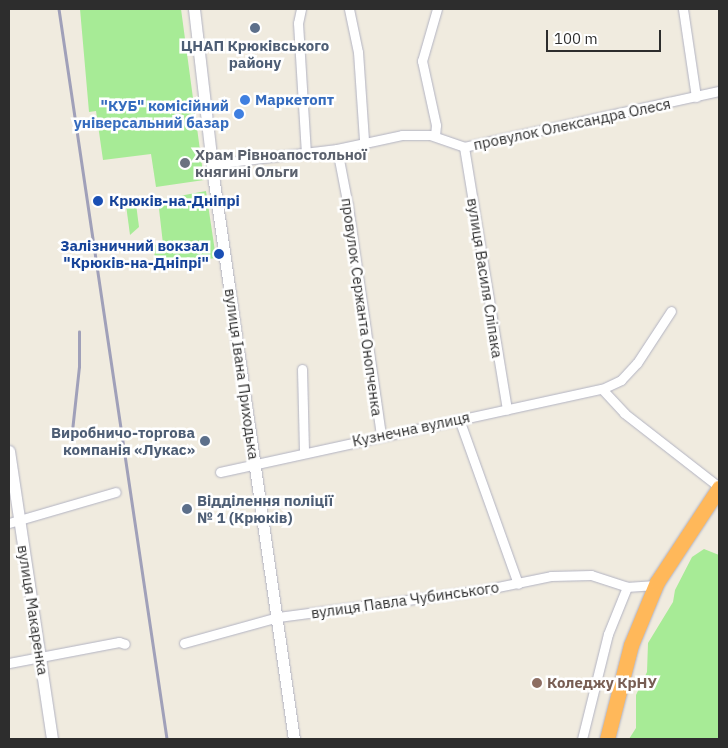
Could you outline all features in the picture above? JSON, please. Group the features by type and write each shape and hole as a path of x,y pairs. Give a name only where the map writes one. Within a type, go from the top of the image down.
{"highway":[{"path":"607,739 631,645 655,585 719,487"}],"main road":[{"name":"вулиця Івана Приходька","path":"194,9 212,164 294,739"},
{"name":"вулиця Макаренка","path":"9,451 14,522 40,658 52,739"}],"street":[{"path":"302,9 298,18 306,152"},
{"path":"349,9 358,52 364,141"},
{"path":"435,136 436,125 422,61 437,9"},
{"path":"683,9 696,97"},
{"name":"провулок Олександра Олеся","path":"212,164 337,149 364,141 402,136 435,136 464,147 719,91"},
{"name":"вулиця Василя Сліпака","path":"464,147 506,409"},
{"name":"провулок Сержанта Онопченка","path":"337,149 348,206 381,436"},
{"name":"Кузнечна вулиця","path":"220,472 254,467 304,452 602,389 620,380 637,363 671,311"},
{"path":"302,369 304,452"},
{"path":"602,389 624,413 719,487"},
{"path":"459,419 518,584"},
{"path":"14,522 116,492"},
{"name":"вулиця Павла Чубинського","path":"184,643 278,617 518,584 572,574 590,574 627,587"},
{"path":"582,739 608,634 627,587 655,585"},
{"path":"9,663 119,642 125,644"}],"green space":[{"path":"80,9 181,9 204,180 156,187 151,154 103,160 96,111 89,112"},
{"path":"206,191 216,258 156,265 153,245 163,244 158,200"},
{"path":"136,204 139,227 130,235 126,205"},
{"path":"704,549 719,555 719,739 629,739 636,728 636,695 647,672 648,643 673,602 675,590 692,557"}],"railway":[{"path":"59,9 167,739"},
{"path":"72,431 79,367 79,332"}],"place":[{"name":"ЦНАП Крюківського району","path":"255,28"},
{"name":"Маркетопт","path":"245,100"},
{"name":"\"КУБ\" комісійний універсальний базар","path":"239,114"},
{"name":"Храм Рівноапостольної княгині Ольги","path":"185,163"},
{"name":"Крюків-на-Дніпрі","path":"98,201"},
{"name":"Залізничний вокзал \"Крюкiв-на-Днiпрi\"","path":"219,254"},
{"name":"Виробничо-торгова компанія «Лукас»","path":"205,441"},
{"name":"Відділення поліції № 1 (Крюків)","path":"187,509"},
{"name":"Коледжу КрНУ","path":"537,683"}]}
